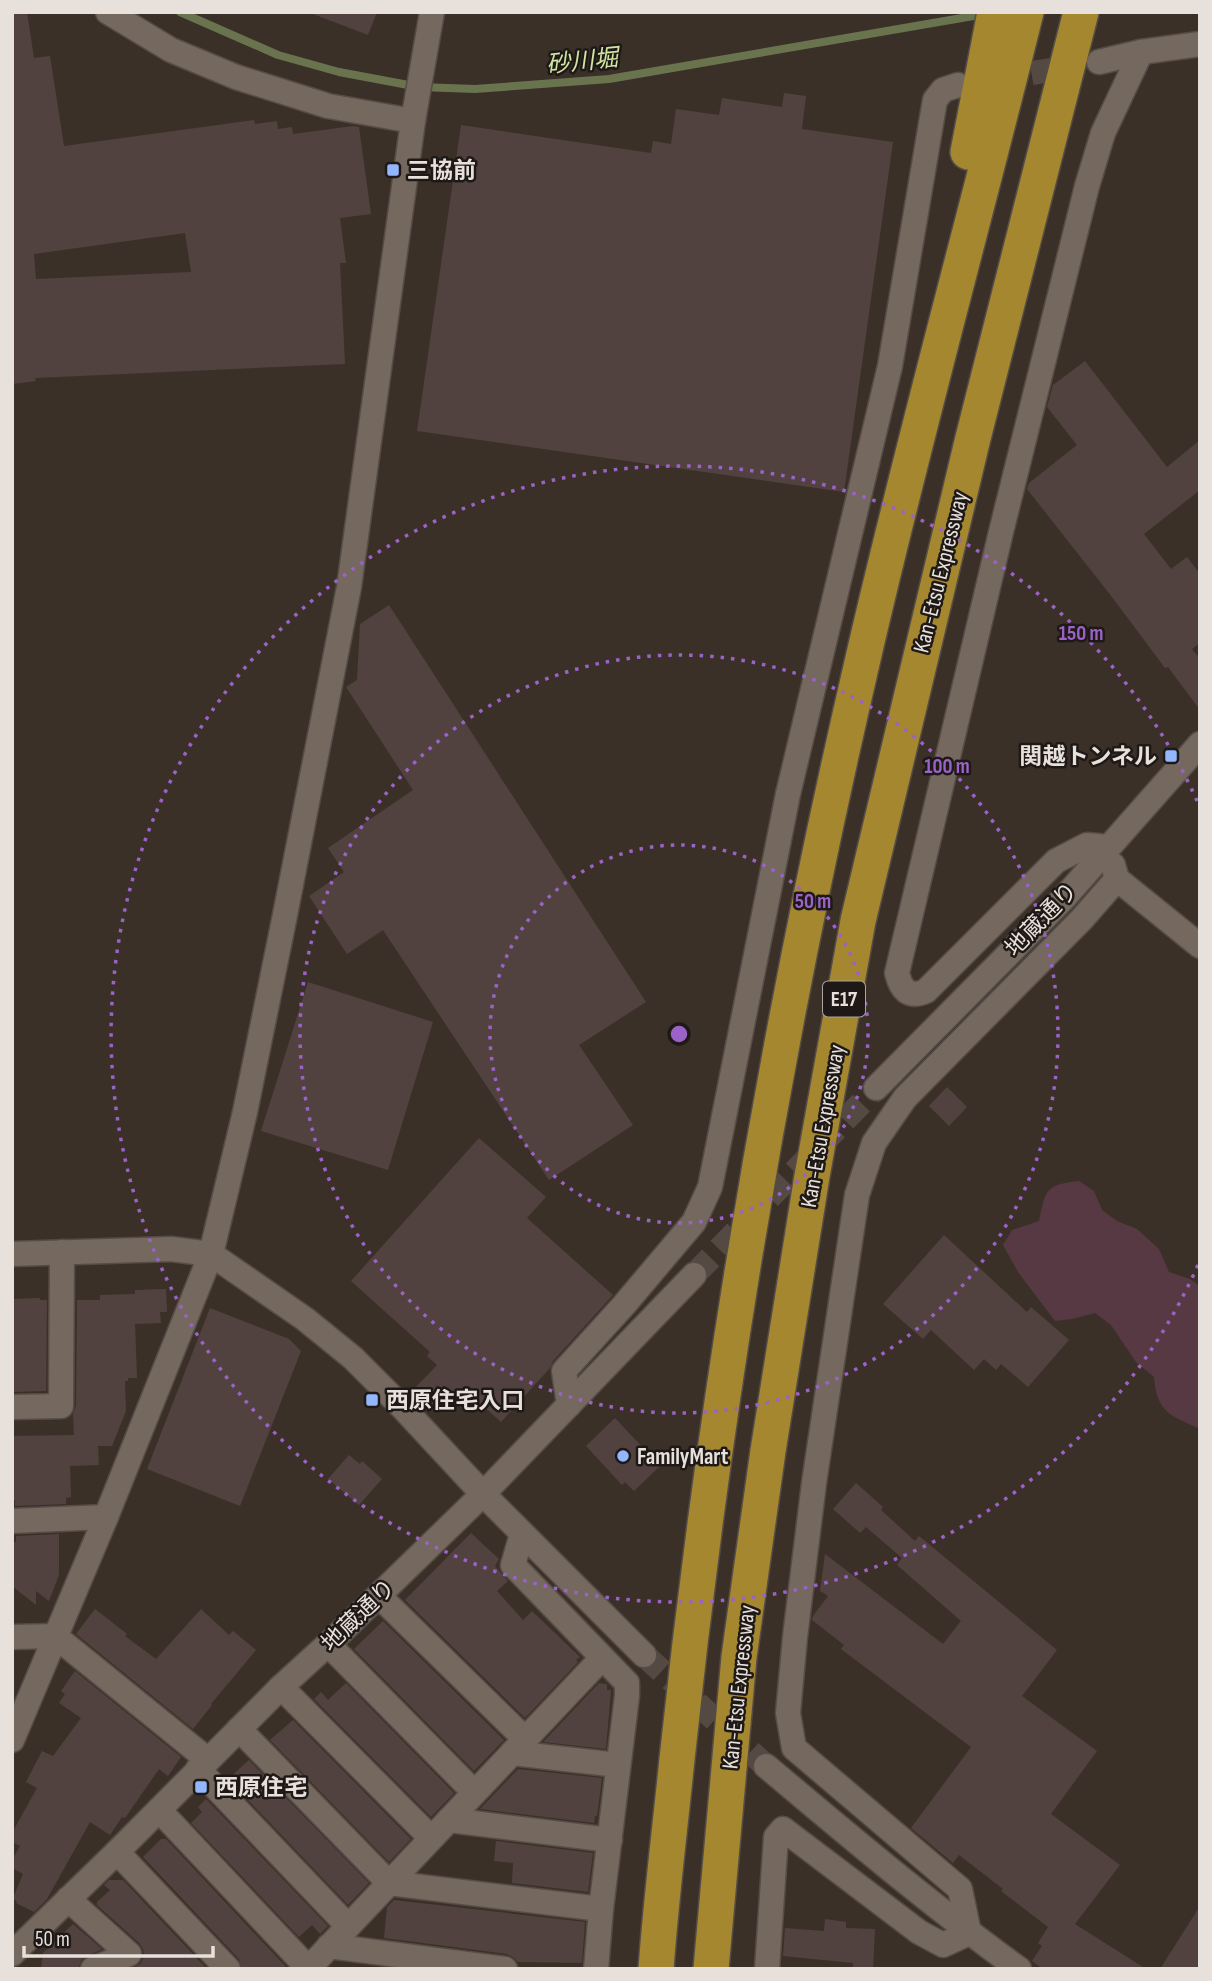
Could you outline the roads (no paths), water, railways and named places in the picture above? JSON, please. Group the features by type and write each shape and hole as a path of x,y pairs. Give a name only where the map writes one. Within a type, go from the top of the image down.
{"highway":[{"path":"986,70 995,12"},
{"path":"986,70 1026,12"},
{"name":"Kan-Etsu Expressway","path":"711,1969 739,1657 768,1451 858,921 969,456 1085,54 1080,12"},
{"name":"E17","path":"656,1969 689,1651 712,1471 760,1170 812,895 861,666 919,427 986,70"}],"street":[{"path":"108,12 172,50 236,77 328,106 414,115"},
{"path":"12,1740 106,1517 211,1254 245,1112 349,587 414,115 432,12"},
{"path":"1085,54 1141,52 1200,44"},
{"path":"1141,52 1103,133 1087,186 1001,532 897,973 901,987 909,993 919,994 926,991 1056,861 1087,845 1109,847 1116,879 1200,946"},
{"path":"569,1405 564,1371 694,1222 710,1187 788,794 890,366 935,100 943,90 986,70"},
{"name":"地蔵通り","path":"876,1088 1063,898 1200,744"},
{"path":"970,1933 960,1889 793,1748 788,1713 794,1637 814,1483 857,1195 874,1143 905,1098 1082,919 1116,879"},
{"path":"12,1254 171,1249 211,1254 304,1319 353,1358 522,1534 644,1655"},
{"path":"12,1407 61,1406 62,1252"},
{"name":"地蔵通り","path":"17,1954 68,1899 239,1729 483,1494 694,1275"},
{"path":"12,1521 106,1517"},
{"path":"522,1534 513,1565 627,1683 596,1969"},
{"path":"380,1596 518,1746 618,1765"},
{"path":"12,1637 55,1636 203,1765 348,1926"},
{"path":"328,1644 474,1792"},
{"path":"159,1810 308,1968 602,1658"},
{"path":"281,1688 431,1838"},
{"path":"239,1729 388,1883 601,1909"},
{"path":"766,1766 868,1853 1018,1969"},
{"path":"449,1820 610,1840"},
{"path":"767,1969 776,1837 783,1829 919,1932 943,1945 970,1933"},
{"path":"117,1852 228,1969"},
{"path":"68,1899 129,1954 93,1969"},
{"path":"329,1946 505,1969"}],"waterway":[{"name":"砂川堀","path":"180,12 278,55 339,72 419,87 475,89 609,79 985,14"}],"tunnel":[{"path":"996,79 1081,65"},
{"path":"694,1275 876,1088"},
{"path":"644,1655 766,1766"}],"place":[{"name":"三協前","path":"393,170"},
{"name":"関越トンネル","path":"1171,756"},
{"name":"西原住宅入口","path":"372,1400"},
{"name":"FamilyMart","path":"623,1456"},
{"name":"西原住宅","path":"201,1787"}]}
